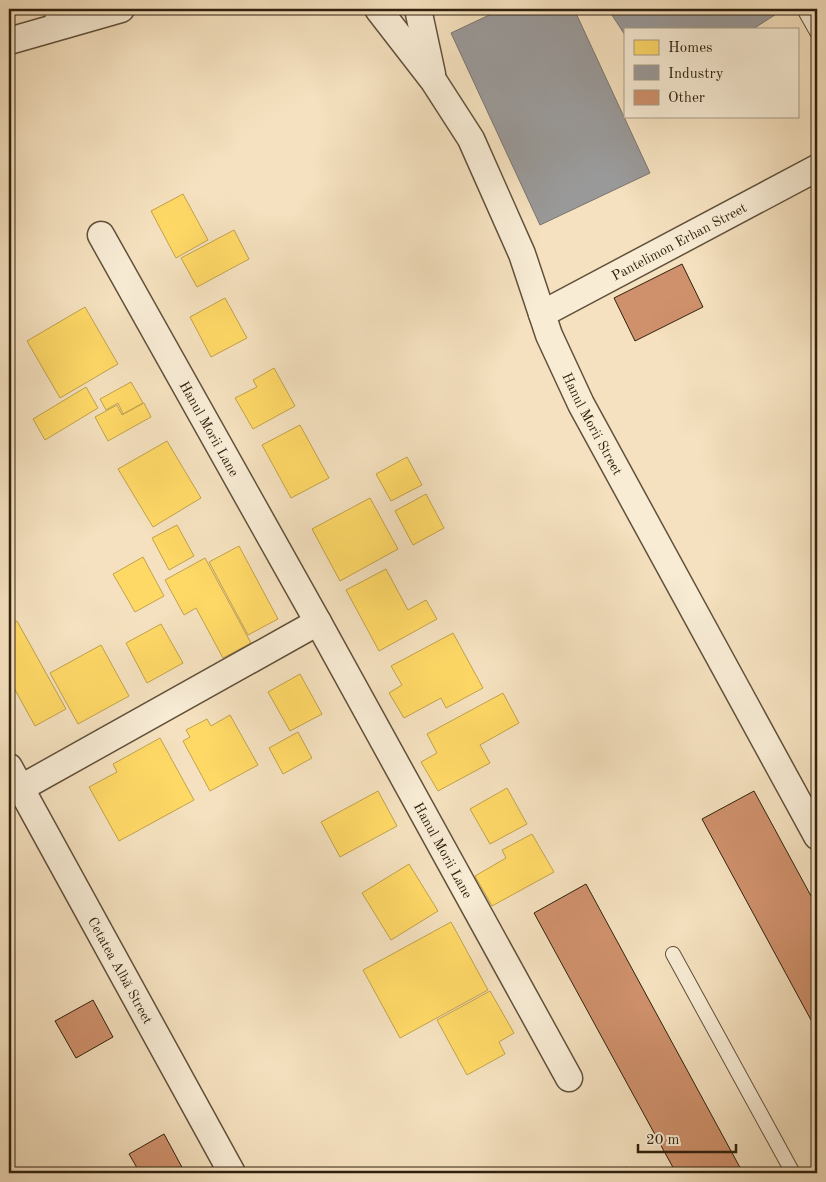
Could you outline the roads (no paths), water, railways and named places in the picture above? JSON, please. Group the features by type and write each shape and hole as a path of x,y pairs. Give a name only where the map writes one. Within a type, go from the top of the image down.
{"street":[{"path":"9,41 54,18 121,9"},
{"name":"Hanul Morii Street","path":"378,9 433,80 470,139 522,254 542,314 581,404 817,836"},
{"path":"418,9 433,80"},
{"name":"Pantelimon Erhan Street","path":"542,314 817,168"},
{"name":"Hanul Morii Lane","path":"101,236 318,622 569,1078"},
{"path":"15,778 318,622"},
{"name":"Cetatea Albă Street","path":"15,778 232,1173"}],"lane":[{"path":"804,9 817,32"},
{"path":"673,954 793,1173"}]}
